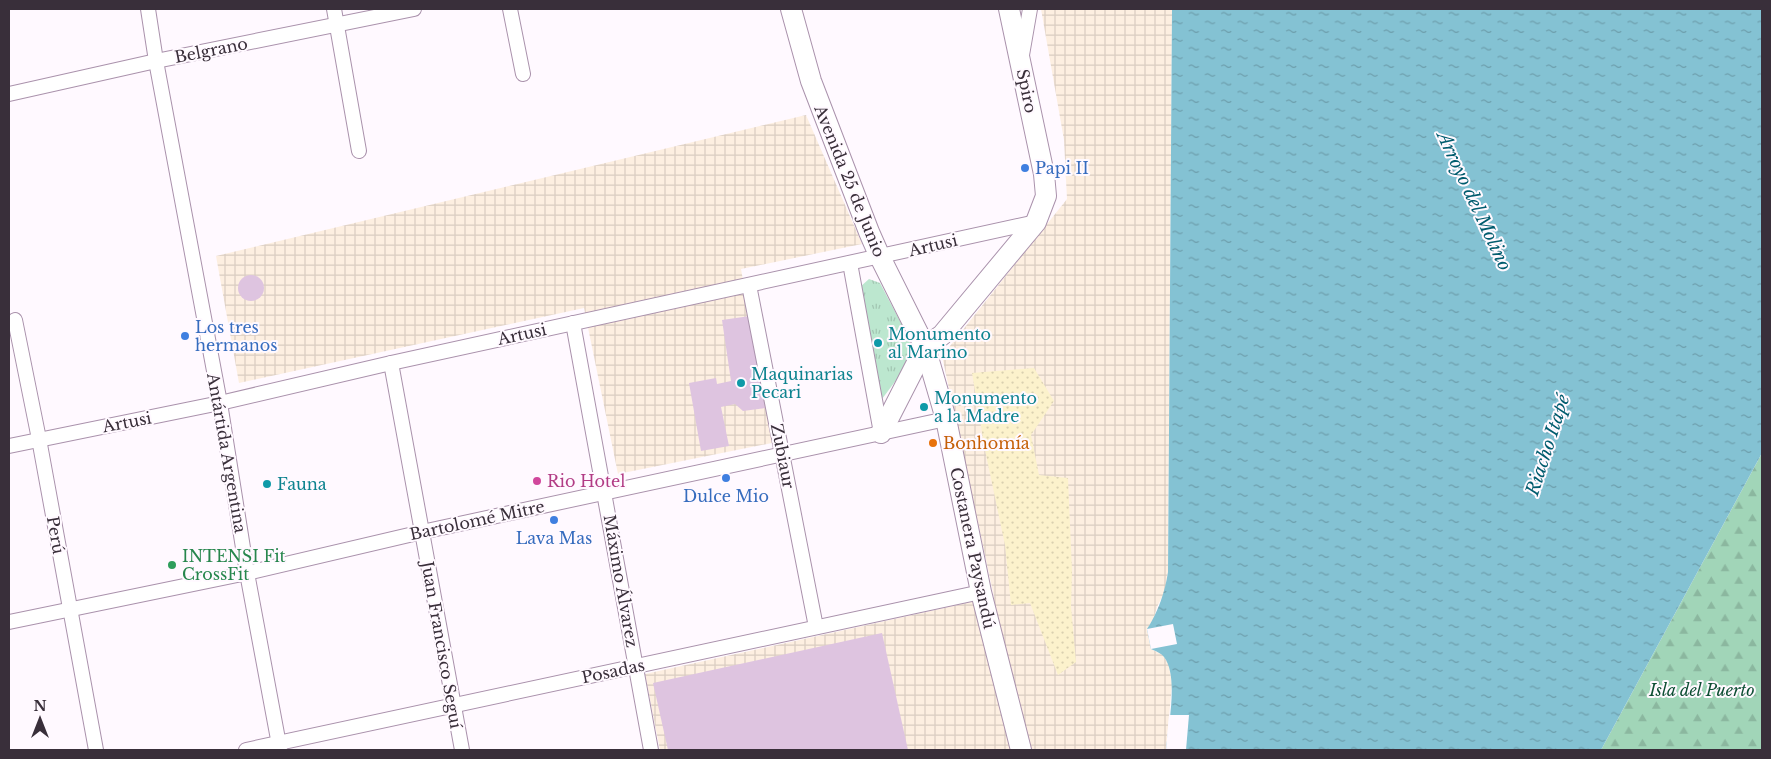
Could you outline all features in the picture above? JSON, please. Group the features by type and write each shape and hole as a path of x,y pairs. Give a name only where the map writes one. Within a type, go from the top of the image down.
{"main road":[{"name":"Avenida 25 de Junio","path":"791,9 811,81 880,256 925,347"},
{"name":"Spiro","path":"1010,9 1044,174 1046,196 1036,222"},
{"path":"881,433 925,347 942,335 1036,222"},
{"name":"Costanera Paysandú","path":"925,347 946,419 981,592 1021,750"}],"street":[{"name":"Antártida Argentina","path":"148,9 220,403 247,572 280,747"},
{"path":"334,9 359,151"},
{"name":"Belgrano","path":"9,94 156,61 414,9"},
{"path":"510,9 523,74"},
{"path":"1020,61 1030,9"},
{"name":"Artusi","path":"9,446 220,403 391,363 1036,222"},
{"path":"850,263 881,433"},
{"name":"Zubiaur","path":"749,285 816,627"},
{"name":"Perú","path":"16,320 96,750"},
{"name":"Máximo Álvarez","path":"574,323 651,750"},
{"name":"Juan Francisco Seguí","path":"391,363 462,750"},
{"name":"Bartolomé Mitre","path":"9,622 247,572 604,492 946,419"},
{"name":"Posadas","path":"246,750 280,747 454,706 981,592"}],"shaded area":[{"path":"1041,9 1172,9 1168,572 1165,591 1154,618 1147,629 1151,649 1163,655 1169,665 1172,684 1166,750 660,750 645,674 994,597 942,356 1067,199 1064,140"},
{"path":"806,115 862,244 741,269 772,443 618,474 584,308 239,383 216,256"}],"green space":[{"path":"869,279 880,283 910,340 909,363 882,399 860,287"},
{"name":"Isla del Puerto","path":"1762,453 1762,750 1601,750"}],"sand":[{"path":"1034,368 1054,401 1031,435 1039,475 1068,478 1072,571 1071,607 1076,662 1058,675 1030,603 1011,605 1005,545 985,450 972,373"}],"water":[{"path":"1172,9 1762,9 1762,453 1601,750 1166,750 1172,689 1171,676 1164,657 1151,649 1147,629 1160,602 1168,572"}],"pier":[{"path":"1173,624 1177,644 1151,649 1147,629"},
{"path":"1169,715 1189,715 1186,750 1166,750"}],"building":[{"path":"251,275 260,279 264,288 260,297 251,301 242,297 238,288 242,279"},
{"name":"Maquinarias Pecari","path":"750,316 765,408 743,411 735,404 721,407 729,446 701,451 689,383 716,378 717,384 731,381 722,320"},
{"path":"882,633 908,750 668,750 653,683"}],"place":[{"name":"Papi II","path":"1025,168"},
{"name":"Los tres hermanos","path":"185,336"},
{"name":"Monumento al Marino","path":"878,343"},
{"name":"Maquinarias Pecari","path":"741,383"},
{"name":"Monumento a la Madre","path":"924,407"},
{"name":"Bonhomía","path":"933,443"},
{"name":"Dulce Mio","path":"726,478"},
{"name":"Rio Hotel","path":"537,481"},
{"name":"Fauna","path":"267,484"},
{"name":"Lava Mas","path":"554,520"},
{"name":"INTENSI Fit CrossFit","path":"172,565"}],"water label":[{"name":"Arroyo del Molino","path":"1474,201"},
{"name":"Riacho Itapé","path":"1548,445"}]}
